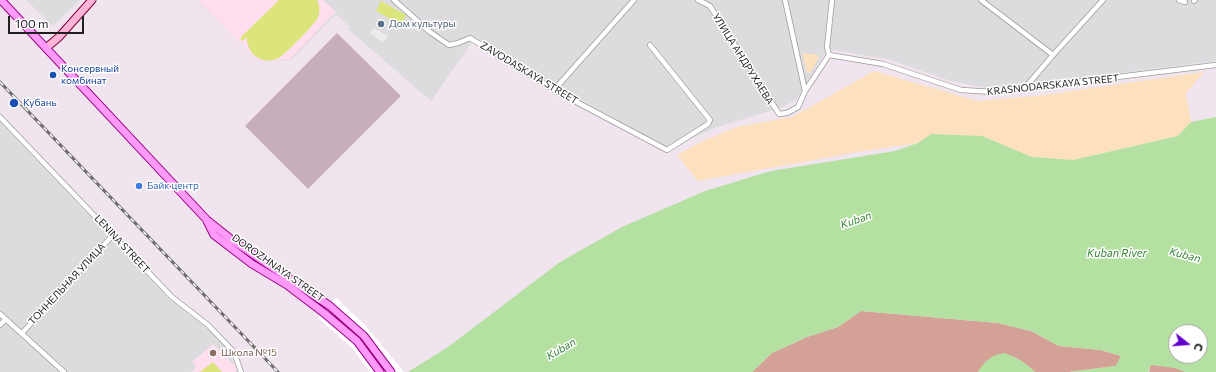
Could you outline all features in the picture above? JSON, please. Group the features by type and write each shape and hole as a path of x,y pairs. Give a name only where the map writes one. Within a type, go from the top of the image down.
{"main road":[{"name":"DOROZHNAYA STREET","path":"1,0 207,220 232,240 330,306 364,336 392,372"},
{"path":"46,48 59,37 92,0"},
{"name":"DOROZHNAYA STREET","path":"207,220 214,235 252,264 287,285 324,313 357,341 380,372"}],"street":[{"name":"ZAVODASKAYA STREET","path":"394,0 430,32 449,45 470,38 554,90 667,150 708,124 710,120 650,45"},
{"path":"554,90 634,0"},
{"name":"УЛИЦА АНДРУХАЕВА","path":"699,0 710,6 779,114 787,113 798,107 805,91 829,54"},
{"path":"785,0 805,91"},
{"path":"829,54 827,47 832,0"},
{"path":"981,0 1053,55"},
{"path":"1024,89 1103,0"},
{"path":"1179,0 1185,2"},
{"name":"KRASNODARSKAYA STREET","path":"829,54 883,64 961,90 994,92 1216,65"},
{"name":"LENINA STREET","path":"0,117 172,297 208,326 234,352 241,372"},
{"name":"ТОННЕЛЬНАЯ УЛИЦА","path":"22,333 113,235"},
{"path":"0,314 64,372"},
{"path":"0,326 6,319"}],"shaded area":[{"path":"26,0 80,0 53,26"},
{"path":"196,0 1216,0 1216,61 987,88 951,81 887,59 832,50 824,54 796,100 780,108 717,127 668,149 474,39 431,101 348,29 350,27 336,14 291,60 262,62 258,61"},
{"path":"197,0 323,0 336,12 290,59 262,62 257,60"},
{"path":"279,0 317,0 319,4 318,18 300,39 279,58 273,60 262,59 257,57 249,49 247,37 243,41 240,38"},
{"path":"381,1 406,15 401,25 376,11"},
{"path":"373,28 388,36 383,43 370,33"},
{"path":"337,33 401,96 308,189 245,126"},
{"path":"804,53 818,55 819,57 810,73 807,73 803,55"},
{"path":"874,71 977,101 1037,96 1204,72 1186,93 1191,122 1178,136 1073,160 1032,157 982,136 931,134 918,143 864,151 698,181 677,155 701,142 737,127 792,117"},
{"path":"0,122 170,300 215,335 229,352 237,372 0,372"},
{"path":"861,311 998,323 1031,331 1059,346 1101,350 1121,356 1116,366 1069,372 1035,372 1020,360 1005,354 992,358 985,363 978,372 752,372 772,353 807,337 838,327"},
{"name":"Школа №15","path":"213,344 238,369 235,372 191,372 196,367 192,362"},
{"path":"213,362 222,372 200,372"},
{"path":"1151,364 1176,368 1186,372 1149,372"}],"water":[{"name":"Kuban River","path":"1216,117 1216,372 1186,372 1176,368 1151,365 1148,372 1069,372 1116,366 1121,356 1101,350 1059,346 1031,331 998,323 861,311 838,327 807,337 772,353 752,372 408,372 448,347 560,262 622,227 705,191 771,171 895,151 918,143 931,134 982,136 1032,157 1073,160 1178,136 1191,122"},
{"path":"1005,353 1022,361 1035,372 978,372 989,359 996,355"}],"pier":[{"path":"336,298 364,324 404,372 370,372 352,348 318,318"}],"railway":[{"path":"0,82 278,372"}],"place":[{"name":"Дом культуры","path":"381,24"},
{"name":"Консервный комбинат","path":"53,75"},
{"name":"Кубань","path":"14,103"},
{"name":"Байк центр","path":"139,186"},
{"name":"Школа №15","path":"213,353"}],"water label":[{"name":"Kuban","path":"856,220"},
{"name":"Kuban","path":"1185,255"},
{"name":"Kuban","path":"561,349"}]}
